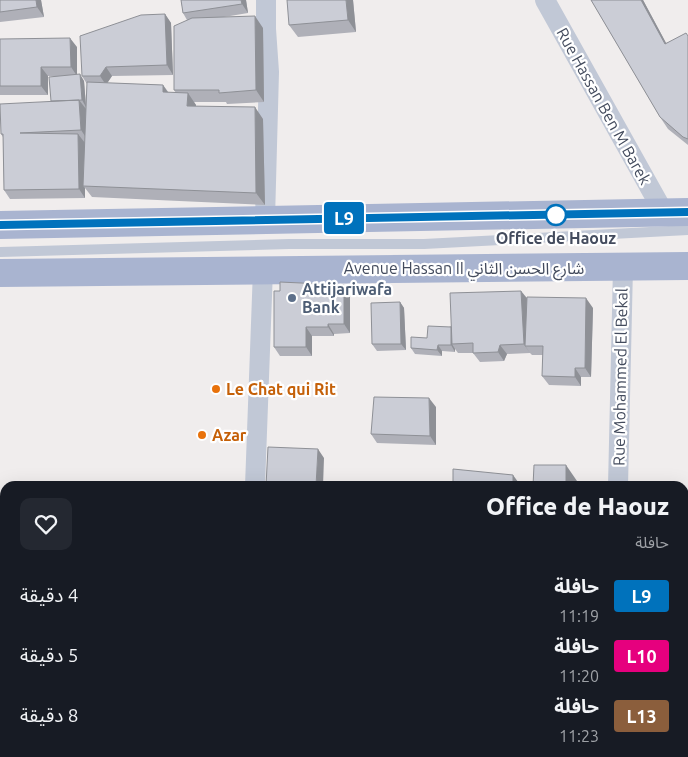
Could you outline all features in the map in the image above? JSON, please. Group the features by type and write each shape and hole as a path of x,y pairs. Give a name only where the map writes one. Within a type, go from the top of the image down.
{"main road":[{"path":"0,225 676,212"},
{"name":"Avenue Hassan II شارع الحسن الثاني","path":"0,273 688,266"}],"street":[{"path":"265,219 269,72 266,0"},
{"name":"Rue Hassan Ben M Barek","path":"545,0 676,212"},
{"name":"Rue Mohammed El Bekal","path":"618,481 623,267"},
{"path":"255,481 263,269"}],"lane":[{"path":"0,252 270,245 424,244 688,230"}],"building":[{"path":"0,0 36,0 37,7 0,12"},
{"path":"181,0 241,0 242,4 183,13"},
{"path":"287,0 346,0 348,20 289,25"},
{"path":"591,0 641,0 665,44 686,33 688,36 688,139 683,137 660,117"},
{"path":"165,14 167,65 106,67 100,76 82,76 80,36 141,15"},
{"path":"255,16 256,90 219,93 219,90 174,90 174,26 192,18"},
{"path":"70,38 71,67 41,67 41,86 0,86 0,39"},
{"path":"80,74 82,100 51,101 49,77"},
{"path":"87,82 163,85 163,92 188,93 187,106 255,107 256,193 83,186"},
{"path":"79,100 81,130 20,133 78,134 79,189 4,190 3,134 1,134 0,104"},
{"path":"280,282 344,285 344,324 328,324 328,327 306,327 306,347 274,347 274,291 280,291"},
{"path":"521,291 524,344 500,345 498,352 473,353 473,343 452,344 450,293"},
{"path":"527,297 586,298 585,368 575,368 575,377 542,376 543,346 525,346"},
{"path":"400,302 401,344 372,344 371,303"},
{"path":"428,326 451,327 451,345 438,345 437,350 411,348 411,337 427,338"},
{"path":"374,397 429,398 430,436 371,434"},
{"path":"268,447 318,449 316,481 266,481"},
{"path":"534,465 566,465 566,481 533,481"},
{"path":"453,469 513,475 513,481 453,481"}],"bus line":[{"name":"L9","path":"0,225 688,212"}],"place":[{"name":"Office de Haouz","path":"556,215"},
{"name":"Attijariwafa Bank","path":"292,298"},
{"name":"Le Chat qui Rit","path":"216,389"},
{"name":"Azar","path":"202,435"}]}
